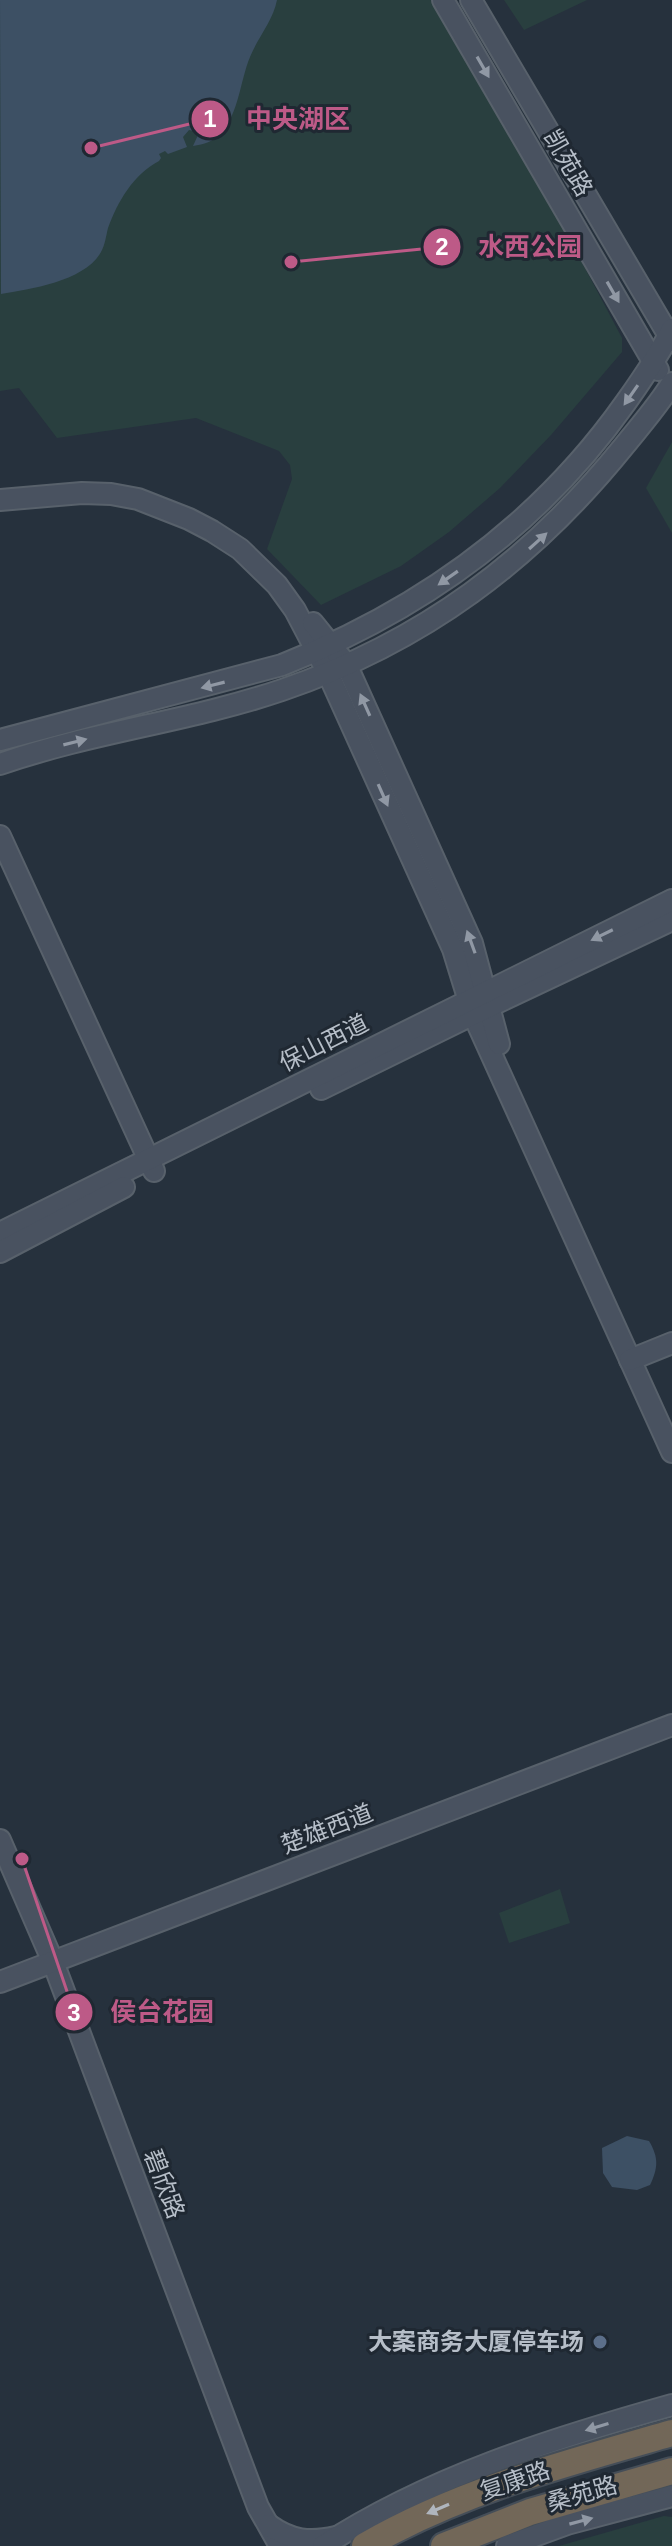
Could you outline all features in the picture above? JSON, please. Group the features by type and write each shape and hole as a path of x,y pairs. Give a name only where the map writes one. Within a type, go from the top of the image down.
{"highway":[{"name":"复康路","path":"365,2546 472,2495 672,2433"},
{"name":"复康路","path":"444,2546 530,2512 672,2471"}],"street":[{"name":"凯苑路","path":"443,0 671,389"},
{"name":"凯苑路","path":"471,0 671,336"},
{"path":"0,740 75,718 240,678 323,648 413,601 474,560 544,500 611,423 671,336"},
{"path":"0,764 69,743 282,690 377,650 452,608 540,540 579,500 671,389"},
{"path":"0,494 90,486 134,492 180,507 225,531 253,552 291,591 323,648"},
{"path":"0,500 78,493 111,494 138,499 189,519 240,549 277,585 323,648 337,668 453,949 635,1358 672,1452"},
{"path":"0,836 151,1166"},
{"name":"保山西道","path":"0,1233 151,1166 478,1003 672,900"},
{"name":"保山西道","path":"478,1003 672,920"},
{"name":"保山西道","path":"0,1252 151,1166"},
{"path":"635,1358 672,1343"},
{"path":"635,1358 672,1427"},
{"name":"楚雄西道","path":"0,1982 672,1725"},
{"name":"碧欣路","path":"0,1840 258,2507 280,2546"},
{"name":"碧欣路","path":"0,1864 48,1964 241,2488 266,2546"},
{"path":"267,2523 285,2535 304,2541 330,2542 406,2499 492,2462 672,2405"},
{"name":"桑苑路","path":"507,2546 567,2524 672,2496"}],"green space":[{"path":"0,0 434,0 542,187 622,338 622,352 551,435 500,488 449,532 401,566 321,605 267,549 292,479 290,465 279,451 196,418 57,438 19,388 0,391"},
{"path":"504,0 587,0 524,30"},
{"path":"672,442 672,533 646,488"},
{"path":"560,1889 570,1923 509,1943 499,1913"},
{"path":"664,2516 672,2517 672,2546 559,2546"}],"water":[{"path":"0,0 277,0 250,57 232,116 221,133 215,139 193,146 198,135 189,130 183,137 187,147 159,154 159,161 141,174 122,199 101,252 83,270 56,282 1,294"},
{"path":"627,2136 649,2141 656,2158 650,2185 637,2190 612,2187 603,2173 602,2148"}],"place":[{"name":"中央湖区","path":"91,148"},
{"name":"水西公园","path":"291,262"},
{"name":"侯台花园","path":"22,1859"},
{"name":"大案商务大厦停车场","path":"600,2342"}]}
